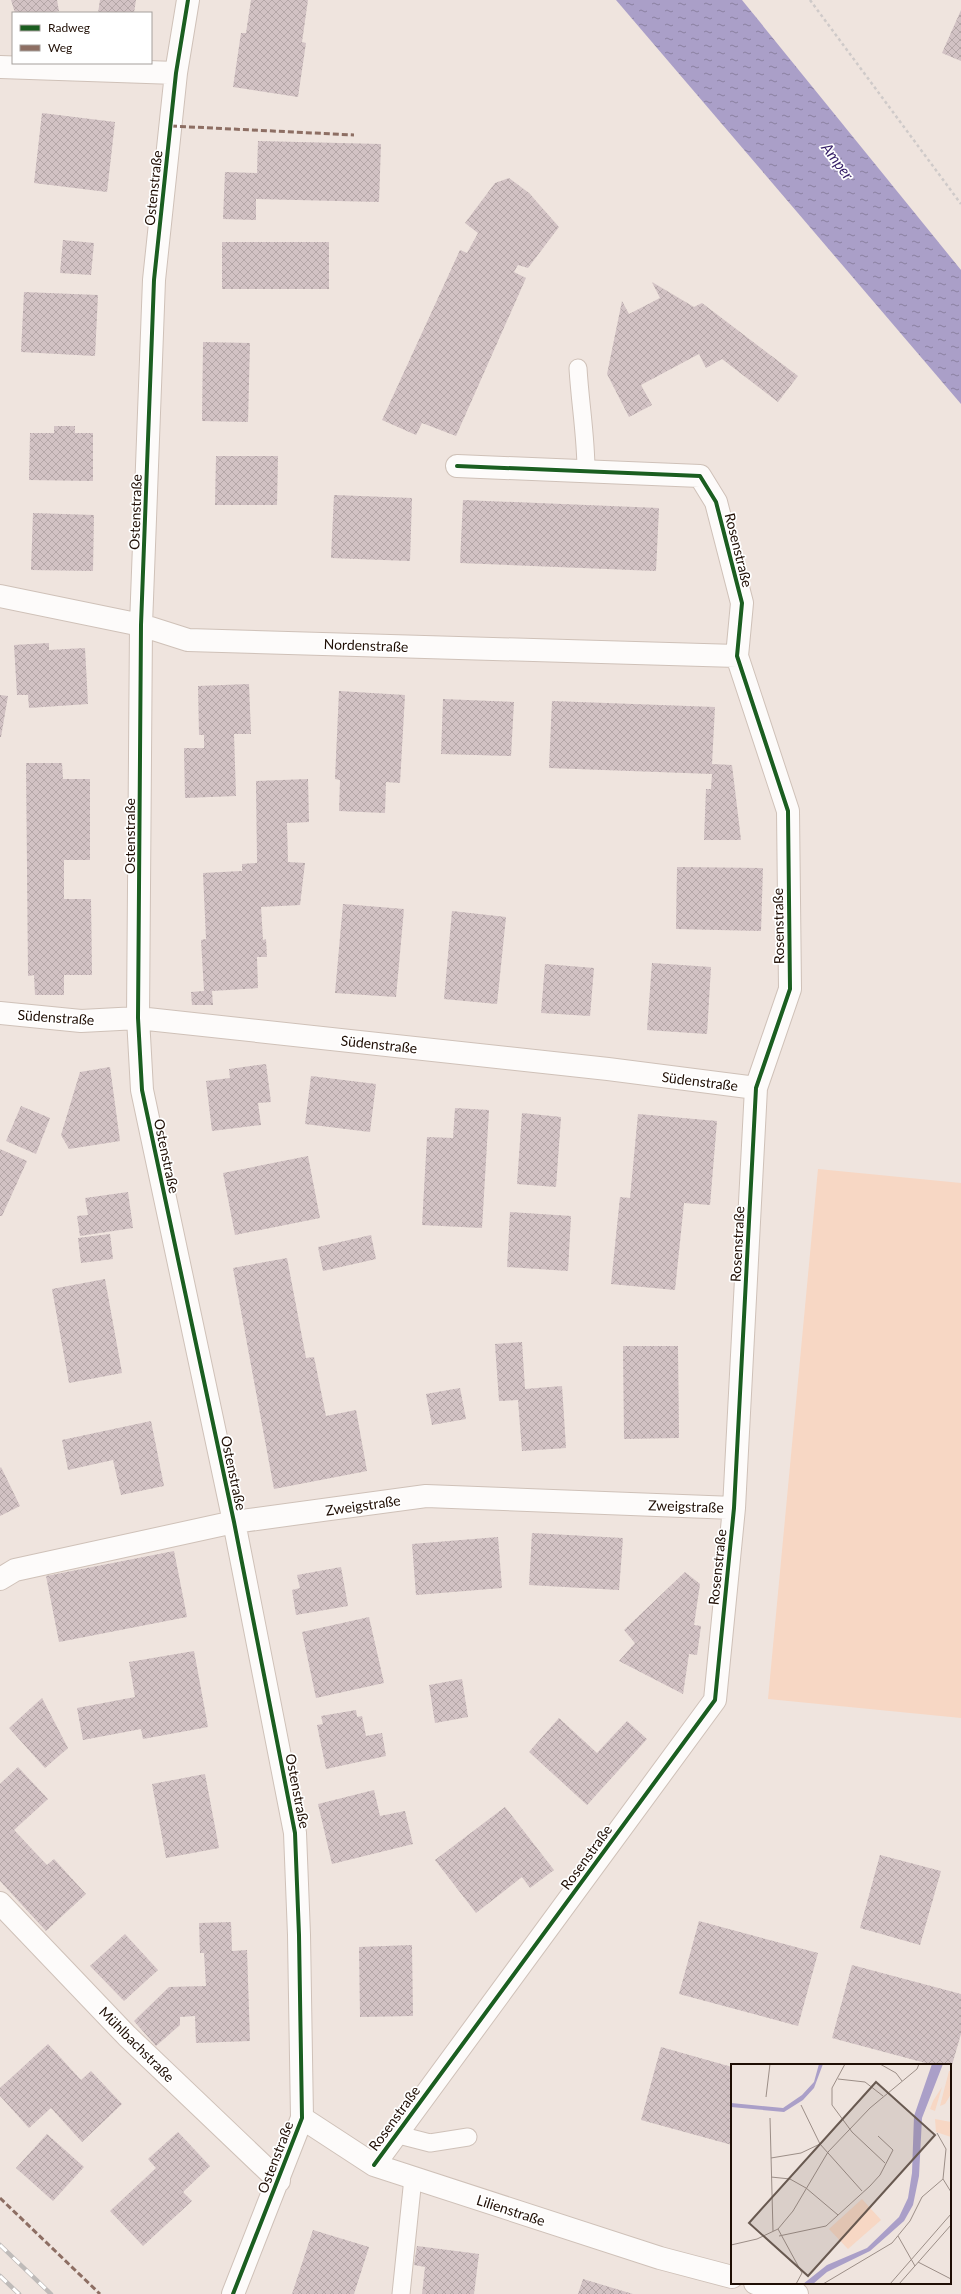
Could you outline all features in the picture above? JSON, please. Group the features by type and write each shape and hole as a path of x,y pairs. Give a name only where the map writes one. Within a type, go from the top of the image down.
{"street":[{"name":"Ostenstraße","path":"188,0 176,73 154,280 141,625 138,1018 142,1090 234,1522 295,1833 300,1935 302,2118 279,2181 233,2294"},
{"path":"0,67 176,73"},
{"name":"Rosenstraße","path":"374,2165 395,2134 715,1700 734,1508 756,1088 790,989 788,812 737,656 742,603 716,502 700,476 457,466"},
{"name":"Nordenstraße","path":"0,596 141,625 188,640 737,656"},
{"name":"Südenstraße","path":"0,1013 81,1021 138,1018 608,1069 756,1088"},
{"name":"Zweigstraße","path":"0,1579 15,1570 234,1522 426,1496 734,1508"},
{"name":"Mühlbachstraße","path":"0,1903 127,2036 279,2181"},
{"name":"Lilienstraße","path":"302,2118 374,2165 660,2258 731,2277"},
{"path":"759,2284 796,2294"}],"lane":[{"path":"578,368 579,398 586,440 586,471"},
{"path":"395,2134 430,2143 468,2137"},
{"path":"401,2294 413,2178"}],"path":[{"path":"810,0 961,204"}],"shaded area":[{"path":"818,1169 961,1183 961,1718 768,1699"}],"water":[{"name":"Amper","path":"616,0 742,0 961,270 961,404"}],"building":[{"path":"11,0 57,0 59,11 54,12 15,12"},
{"path":"100,0 136,0 134,12 98,12"},
{"path":"251,0 308,0 302,42 306,43 298,97 233,87 241,33 246,33"},
{"path":"961,10 961,61 942,53"},
{"path":"42,113 115,122 107,192 34,183"},
{"path":"258,141 381,144 379,202 256,199 256,220 223,219 225,172 257,173"},
{"path":"509,178 529,193 559,227 528,268 518,265 514,272 526,278 456,436 422,423 416,435 382,420 460,250 467,253 478,233 465,223 495,183"},
{"path":"63,240 94,243 91,275 60,273"},
{"path":"222,242 329,242 329,289 222,289"},
{"path":"652,282 694,307 702,303 798,376 778,402 722,359 706,368 699,354 641,385 652,405 629,417 607,374 622,301 629,314 660,298"},
{"path":"24,292 98,295 95,356 21,352"},
{"path":"203,342 250,343 248,422 202,421"},
{"path":"54,426 75,426 75,433 93,433 93,481 29,480 30,433 54,433"},
{"path":"216,456 278,456 277,505 215,505"},
{"path":"334,495 412,498 410,561 331,558"},
{"path":"463,500 659,508 656,571 460,563"},
{"path":"33,513 94,515 93,571 31,570"},
{"path":"49,643 49,650 85,648 88,704 29,708 28,695 17,695 14,645"},
{"path":"249,684 251,734 234,734 236,796 185,798 184,748 204,748 204,735 199,735 198,686"},
{"path":"339,691 405,695 400,783 386,782 385,813 339,811 340,780 335,779"},
{"path":"0,695 8,696 1,737 0,737"},
{"path":"443,699 514,702 511,756 441,754"},
{"path":"552,701 715,707 712,764 732,765 741,840 704,840 706,789 711,789 712,774 549,768"},
{"path":"26,763 62,763 63,779 90,779 90,860 64,860 64,899 91,899 92,975 64,975 64,995 35,995 34,975 28,976"},
{"path":"308,779 309,822 287,823 288,862 305,863 300,905 261,907 263,940 266,939 267,957 257,957 258,988 212,991 213,1005 192,1005 191,992 204,991 201,940 206,939 203,873 242,871 242,864 257,863 256,781"},
{"path":"677,867 763,868 761,931 676,929"},
{"path":"343,904 404,909 396,997 335,993"},
{"path":"452,911 506,917 497,1004 444,999"},
{"path":"652,963 711,967 707,1034 647,1030"},
{"path":"545,964 594,968 590,1016 541,1013"},
{"path":"266,1064 271,1102 258,1103 261,1125 212,1131 206,1081 230,1078 229,1069"},
{"path":"110,1067 120,1141 69,1149 61,1135 80,1072"},
{"path":"311,1076 376,1084 370,1132 305,1124"},
{"path":"21,1106 50,1118 36,1154 6,1141"},
{"path":"455,1108 489,1110 482,1228 422,1225 427,1137 453,1138"},
{"path":"522,1113 561,1117 556,1187 517,1184"},
{"path":"638,1114 717,1121 710,1205 684,1203 675,1290 611,1284 620,1197 630,1198"},
{"path":"0,1149 27,1161 2,1216 0,1216"},
{"path":"308,1156 320,1218 235,1235 223,1173"},
{"path":"128,1192 133,1228 80,1236 77,1216 88,1215 85,1198"},
{"path":"510,1212 571,1216 568,1271 507,1267"},
{"path":"110,1234 113,1259 81,1263 78,1238"},
{"path":"371,1235 376,1259 323,1271 318,1247"},
{"path":"287,1258 306,1358 314,1357 326,1416 356,1410 367,1471 274,1489 233,1268"},
{"path":"105,1279 122,1373 69,1383 52,1289"},
{"path":"522,1342 525,1389 562,1386 566,1448 522,1451 518,1400 499,1401 495,1344"},
{"path":"623,1346 678,1346 679,1438 624,1439"},
{"path":"460,1388 466,1419 432,1425 426,1394"},
{"path":"151,1421 164,1486 121,1495 113,1460 68,1470 62,1440"},
{"path":"1,1467 20,1506 0,1516 0,1468"},
{"path":"532,1533 623,1538 619,1590 529,1585"},
{"path":"498,1537 502,1588 416,1595 412,1544"},
{"path":"174,1551 187,1617 59,1642 46,1576"},
{"path":"341,1567 348,1606 296,1615 292,1590 300,1588 297,1575"},
{"path":"685,1572 700,1584 694,1625 701,1626 697,1655 689,1654 683,1694 619,1661 635,1643 624,1630"},
{"path":"369,1617 384,1683 316,1698 302,1632"},
{"path":"194,1651 208,1727 143,1739 141,1729 83,1740 77,1708 135,1697 129,1662"},
{"path":"462,1679 468,1717 435,1723 429,1685"},
{"path":"42,1698 68,1748 45,1768 9,1728"},
{"path":"356,1710 357,1717 362,1716 366,1736 382,1733 386,1756 326,1769 317,1725 323,1724 321,1716"},
{"path":"559,1718 597,1753 627,1721 647,1739 587,1805 529,1752"},
{"path":"18,1767 48,1799 14,1830 47,1865 54,1859 86,1894 46,1931 0,1881 0,1784"},
{"path":"205,1774 219,1848 166,1858 152,1784"},
{"path":"374,1790 380,1816 405,1811 413,1844 332,1864 318,1804"},
{"path":"505,1807 554,1870 530,1888 522,1877 476,1913 435,1860"},
{"path":"880,1855 941,1871 920,1945 860,1928"},
{"path":"699,1921 818,1953 798,2026 679,1994"},
{"path":"231,1922 232,1951 247,1950 250,2041 196,2043 195,2016 180,2017 180,2025 156,2046 134,2021 169,1987 206,1986 204,1953 200,1953 199,1923"},
{"path":"125,1934 158,1970 124,2001 90,1966"},
{"path":"412,1945 413,2016 360,2017 359,1947"},
{"path":"852,1965 961,1994 961,2034 951,2069 951,2064 929,2064 832,2038"},
{"path":"48,2044 81,2080 91,2071 122,2104 82,2142 51,2108 29,2128 0,2096 0,2088"},
{"path":"661,2047 731,2067 731,2145 641,2120"},
{"path":"178,2132 210,2166 183,2192 192,2201 143,2246 110,2211 156,2168 148,2159"},
{"path":"47,2134 84,2167 53,2201 16,2168"},
{"path":"313,2230 369,2247 354,2294 292,2294"},
{"path":"417,2246 479,2254 474,2294 422,2294 425,2267 414,2265"},
{"path":"583,2279 633,2294 578,2294"}],"railway":[{"path":"0,2245 51,2294"},
{"path":"0,2276 19,2294"}],"marked path":[{"path":"171,126 354,135"},
{"path":"0,2198 100,2294"}],"cycle path":[{"path":"188,0 176,73 154,280 141,625 138,1018 142,1090 234,1522 295,1833 299,1935 302,2118 233,2294"},
{"path":"374,2165 715,1700 734,1508 756,1088 790,989 788,811 737,656 742,603 716,502 700,476 457,466"}]}
